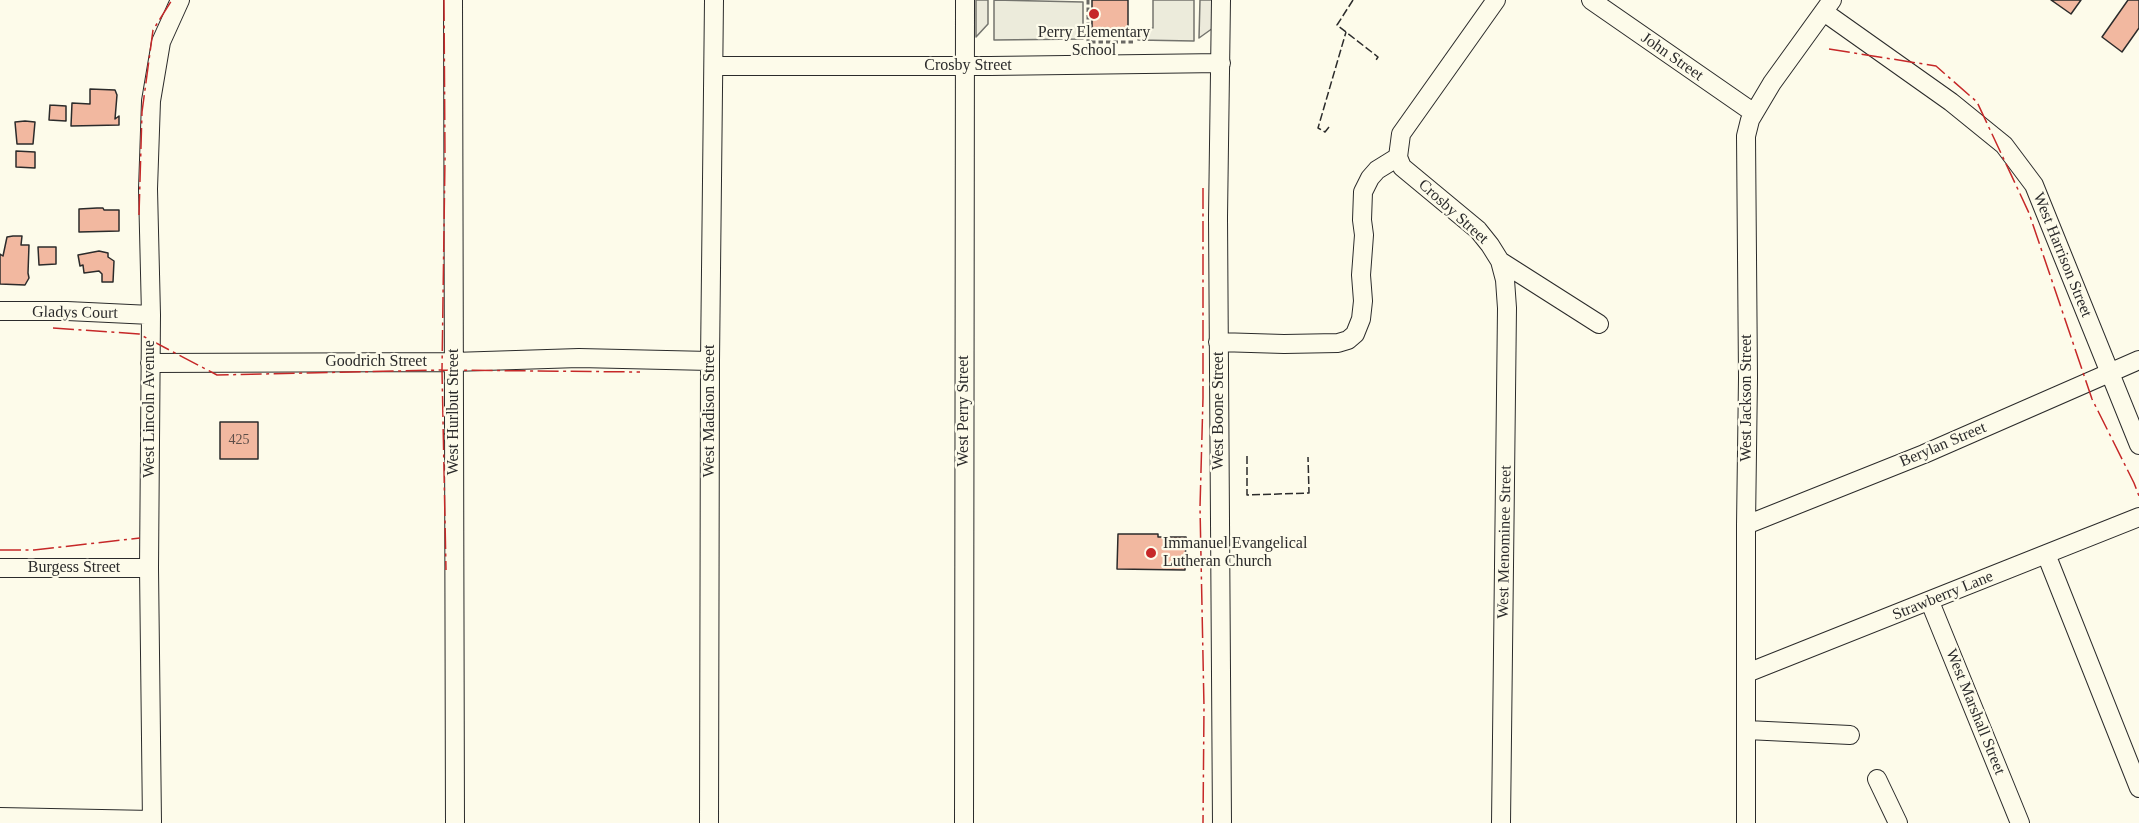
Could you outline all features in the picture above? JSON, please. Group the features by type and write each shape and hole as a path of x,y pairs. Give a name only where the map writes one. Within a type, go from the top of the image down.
{"street":[{"name":"West Lincoln Avenue","path":"152,822 149,568 151,315 148,189 151,101 161,42 180,0"},
{"name":"West Hurlbut Street","path":"453,0 455,823"},
{"name":"West Madison Street","path":"709,823 710,361 714,0"},
{"name":"West Perry Street","path":"964,823 965,0"},
{"name":"West Boone Street","path":"1221,0 1218,342 1222,823"},
{"path":"1218,342 1338,343 1348,340 1355,334 1361,319 1363,301 1361,274 1364,192 1370,178 1377,170 1398,157 1401,134 1496,0"},
{"name":"John Street","path":"1591,0 1754,113"},
{"name":"West Jackson Street","path":"1746,823 1748,378 1746,136 1749,120 1781,70 1828,6"},
{"name":"West Harrison Street","path":"1828,6 2004,145 2034,185 2139,445"},
{"name":"Crosby Street","path":"714,66 1221,63"},
{"name":"Crosby Street","path":"1398,157 1402,167 1478,230 1500,261 1599,324"},
{"name":"West Menominee Street","path":"1500,261 1508,308 1501,823"},
{"name":"Gladys Court","path":"0,312 66,311 151,315"},
{"name":"Goodrich Street","path":"150,363 453,362 579,358 710,361"},
{"name":"Berylan Street","path":"1746,525 1924,454 2139,360"},
{"name":"Strawberry Lane","path":"1747,673 2139,517"},
{"path":"2046,555 2139,788"},
{"name":"Burgess Street","path":"0,568 149,568"},
{"name":"West Marshall Street","path":"1930,602 2020,823"},
{"path":"1747,730 1850,735"},
{"path":"1877,779 1898,823"},
{"path":"0,817 152,822"}],"path":[{"path":"1088,0 1088,42 1134,42"}],"shaded area":[{"path":"976,0 988,0 988,24 976,37"},
{"path":"994,0 1083,2 1083,39 994,40"},
{"path":"1153,0 1194,0 1194,41 1138,40 1138,28 1153,28"},
{"path":"1200,0 1213,0 1213,28 1199,38"}],"building":[{"path":"1092,0 1128,0 1128,34 1092,34"},
{"path":"2051,0 2081,0 2071,14"},
{"path":"2128,0 2139,0 2139,28 2122,52 2102,37"},
{"path":"90,89 115,90 117,95 115,119 119,116 119,125 71,126 72,103 90,104"},
{"path":"50,105 66,106 66,121 49,120"},
{"path":"15,122 35,122 33,144 17,144"},
{"path":"16,151 35,152 35,168 16,167"},
{"path":"103,208 104,210 119,210 119,231 79,232 79,209"},
{"path":"22,236 21,245 29,245 29,278 25,285 0,284 0,254 3,256 7,237"},
{"path":"38,247 56,247 56,264 39,265"},
{"path":"99,251 108,253 108,257 114,261 113,282 102,282 102,274 99,271 84,273 83,265 80,266 78,255"},
{"path":"220,422 258,422 258,459 220,459"},
{"name":"Immanuel Evangelical Lutheran Church","path":"1118,534 1186,537 1185,570 1117,569"}],"fence":[{"path":"1353,0 1337,25 1378,57 1376,60"},
{"path":"1329,127 1325,132 1318,128 1346,32"},
{"path":"1247,456 1247,495 1309,493 1308,457"}],"power":[{"path":"139,215 142,112 153,30 172,0"},
{"path":"444,0 445,158 442,370 446,570"},
{"path":"1829,49 1936,66 1977,102 2029,213 2092,399 2139,496"},
{"path":"1203,188 1203,398 1200,507 1204,707 1203,823"},
{"path":"53,328 139,334 217,375 442,370 640,372"},
{"path":"0,550 34,550 140,538"}],"place":[{"name":"Perry Elementary School","path":"1094,14"},
{"name":"Immanuel Evangelical Lutheran Church","path":"1151,553"}]}
